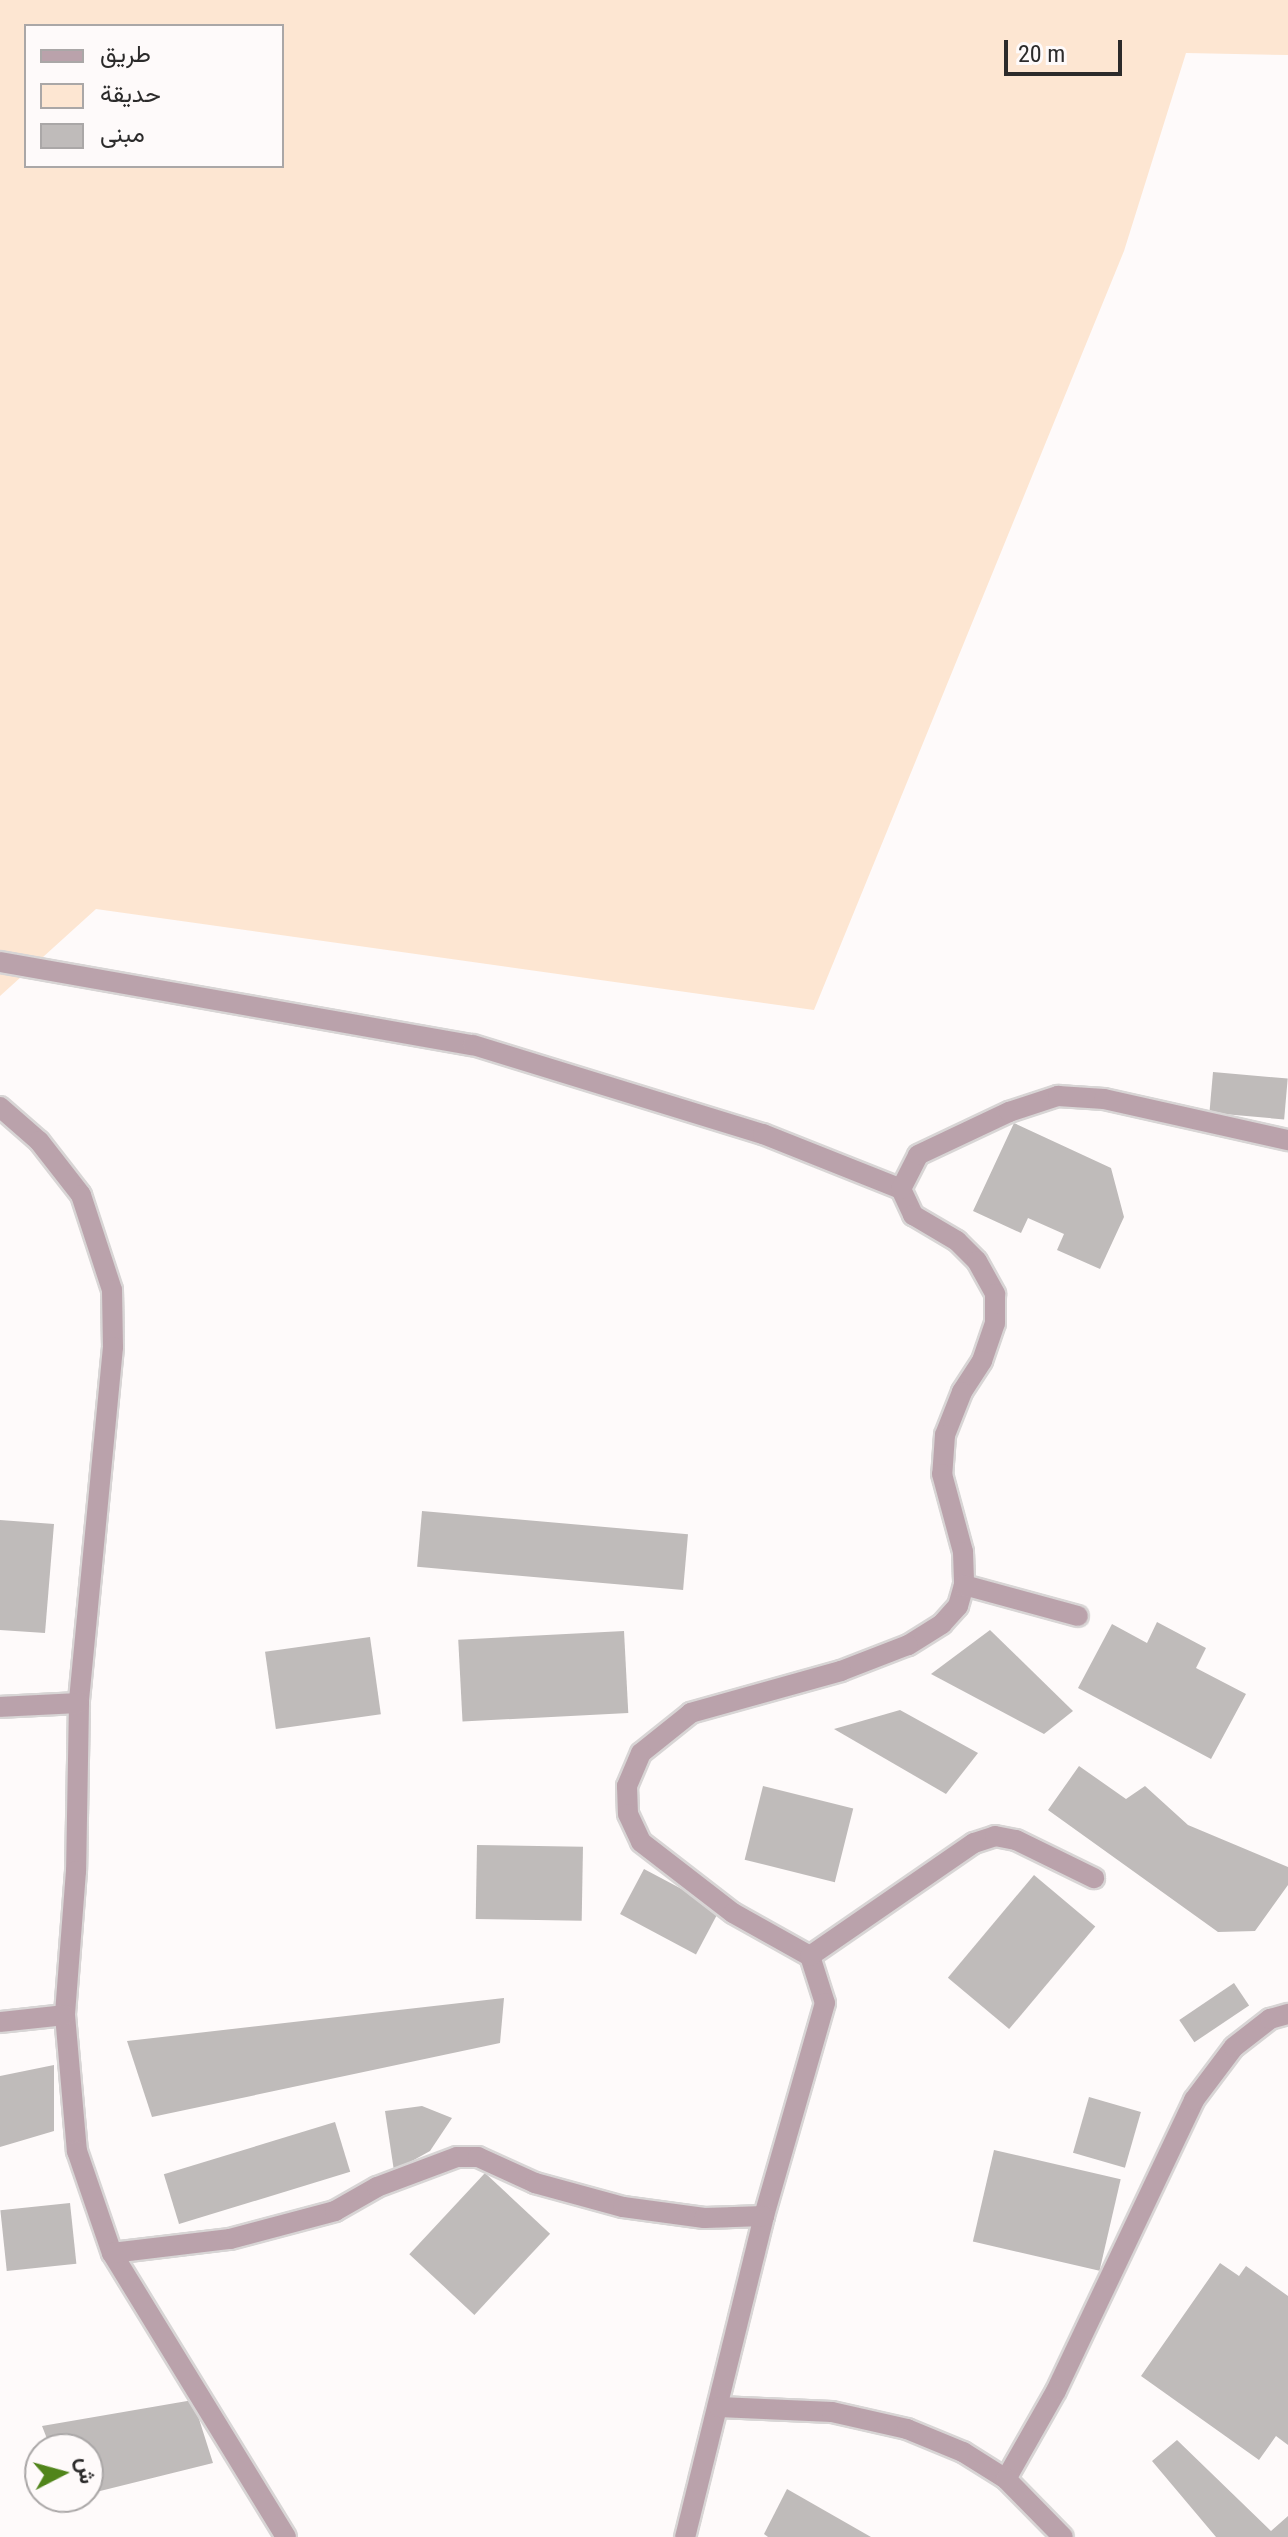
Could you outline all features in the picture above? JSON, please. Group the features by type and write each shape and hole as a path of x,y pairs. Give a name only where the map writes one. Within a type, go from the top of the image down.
{"street":[{"path":"0,962 473,1045 763,1134 901,1189 913,1215 957,1241 977,1261 995,1294 991,1336 945,1435 942,1474 963,1552 964,1585 958,1606 942,1624 908,1645 841,1671 691,1713 641,1753 627,1786 628,1814 641,1842 733,1913 810,1956 825,2003 764,2216 685,2537"},
{"path":"901,1189 918,1155 1009,1112 1058,1096 1104,1099 1288,1140"},
{"path":"0,1107 39,1141 81,1195 112,1290 113,1347 79,1703 76,1871 65,2015 77,2151 112,2253 286,2537"},
{"path":"964,1585 1078,1616"},
{"path":"0,1707 79,1703"},
{"path":"810,1956 974,1843 995,1836 1016,1840 1094,1878"},
{"path":"1006,2479 1056,2391 1194,2100 1234,2047 1270,2019 1288,2014"},
{"path":"0,2022 65,2015"},
{"path":"112,2253 230,2239 335,2211 377,2187 457,2157 478,2157 535,2183 623,2207 704,2218 764,2216"},
{"path":"719,2407 832,2412 907,2429 963,2452 1006,2479 1063,2537"}],"green space":[{"path":"0,0 1288,0 1288,55 1186,53 1124,251 814,1010 96,909 0,996"}],"building":[{"path":"1213,1072 1288,1079 1284,1119 1209,1113"},
{"path":"1014,1123 1111,1168 1124,1217 1100,1269 1057,1250 1064,1234 1028,1218 1021,1233 973,1211"},
{"path":"422,1511 688,1534 683,1590 417,1567"},
{"path":"0,1520 54,1524 45,1633 0,1630"},
{"path":"1157,1622 1206,1648 1196,1668 1246,1694 1211,1759 1078,1688 1112,1624 1147,1643"},
{"path":"990,1630 1073,1711 1044,1734 931,1674"},
{"path":"624,1631 628,1713 463,1722 458,1640"},
{"path":"370,1637 381,1714 276,1729 265,1652"},
{"path":"900,1710 978,1753 946,1794 834,1729"},
{"path":"1079,1766 1126,1799 1145,1786 1188,1825 1288,1867 1288,1885 1255,1931 1218,1932 1048,1810"},
{"path":"763,1786 853,1808 835,1882 745,1860"},
{"path":"477,1845 583,1847 582,1921 476,1919"},
{"path":"644,1869 720,1909 696,1954 620,1914"},
{"path":"1034,1875 1095,1926 1009,2029 948,1978"},
{"path":"1234,1983 1249,2005 1194,2042 1179,2020"},
{"path":"504,1998 500,2043 152,2117 127,2041"},
{"path":"54,2065 54,2131 0,2147 0,2076"},
{"path":"1089,2097 1141,2112 1125,2168 1073,2153"},
{"path":"422,2106 452,2118 430,2151 394,2171 385,2111"},
{"path":"335,2122 350,2172 179,2224 164,2174"},
{"path":"994,2150 1121,2179 1100,2271 973,2242"},
{"path":"485,2173 550,2234 474,2315 409,2254"},
{"path":"70,2203 76,2264 7,2271 0,2210"},
{"path":"1220,2263 1239,2276 1246,2266 1288,2296 1288,2445 1276,2436 1259,2460 1141,2376"},
{"path":"193,2400 213,2463 104,2490 104,2433 45,2433 42,2426"},
{"path":"1177,2440 1271,2531 1288,2516 1288,2537 1216,2537 1152,2461"},
{"path":"787,2489 871,2537 768,2537 764,2534"}]}
